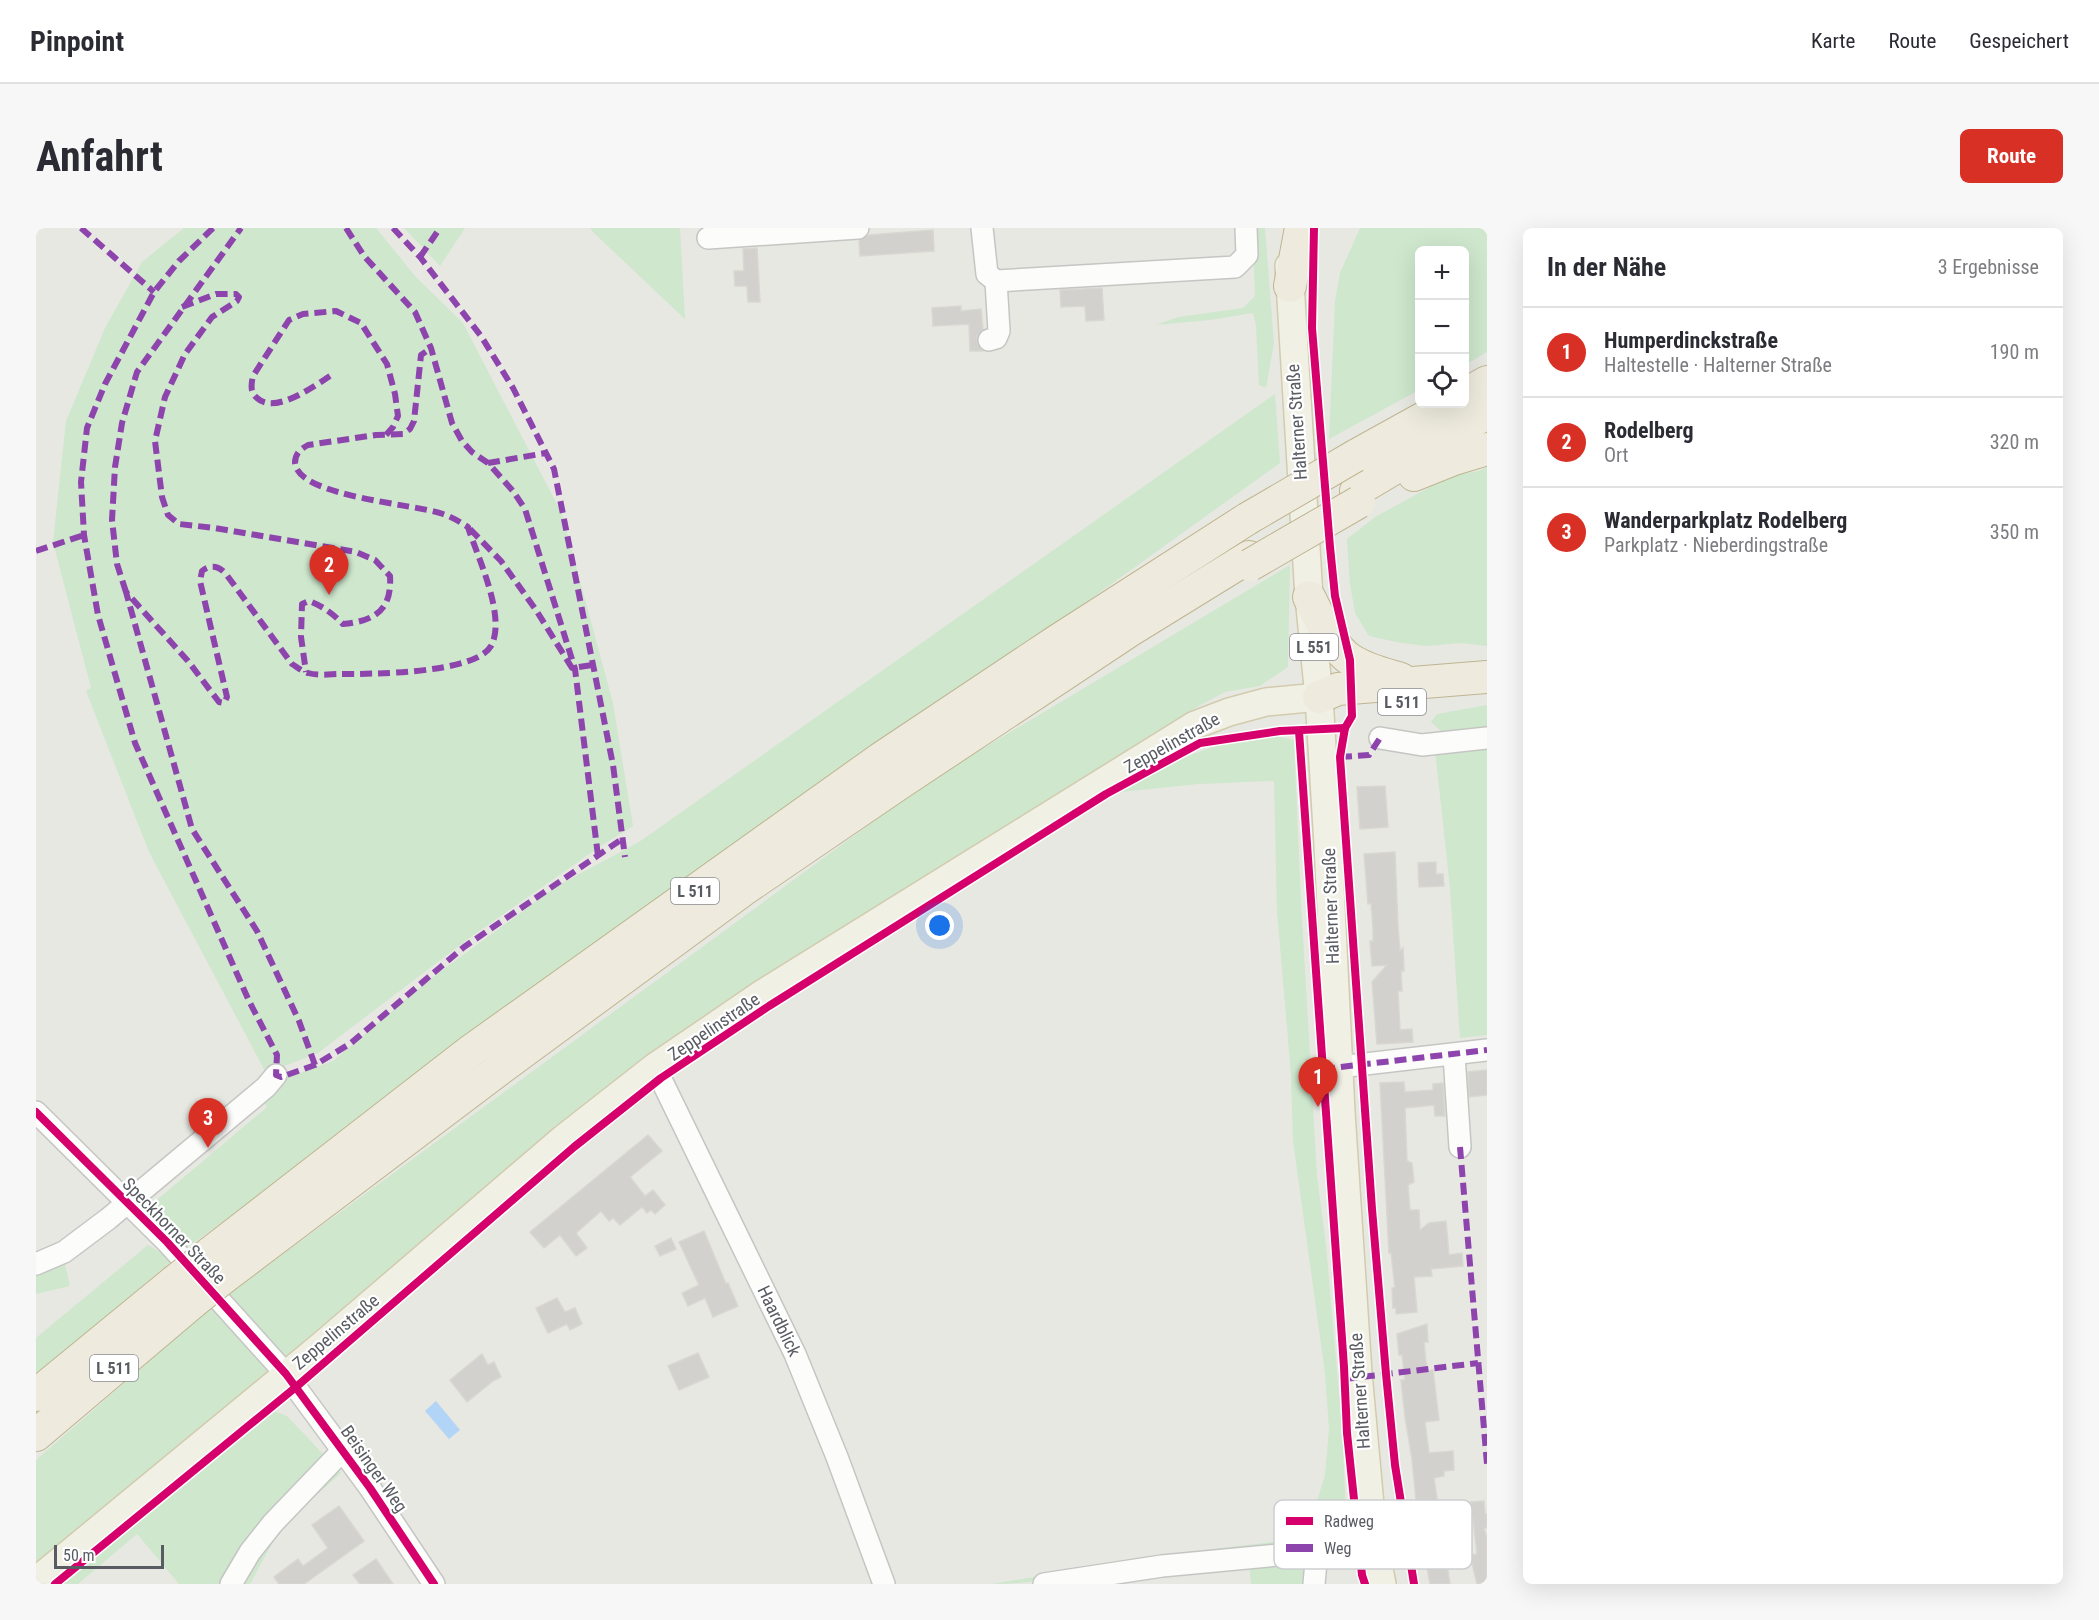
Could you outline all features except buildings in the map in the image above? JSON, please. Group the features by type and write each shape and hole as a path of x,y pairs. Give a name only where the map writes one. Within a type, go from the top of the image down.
{"highway":[{"path":"1290,286 1301,228"},
{"path":"1469,392 1487,382"},
{"name":"L 511","path":"36,1395 184,1291 472,1050 880,759 1066,634 1247,519 1442,408"},
{"name":"L 511","path":"218,1264 501,1068 743,890 900,783 1101,649 1358,497 1487,413"},
{"name":"L 511","path":"1358,497 1454,459 1487,449"},
{"name":"L 511","path":"1308,597 1334,642 1350,660 1375,672 1416,683"},
{"name":"L 511","path":"1319,697 1338,688 1487,677"},
{"name":"L 511","path":"1319,697 1338,705 1423,701 1487,694"},
{"name":"L 511","path":"36,1435 184,1291"}],"main road":[{"name":"Halterner Straße","path":"1287,228 1308,597 1319,697 1339,1067 1358,1362 1370,1500"},
{"name":"Zeppelinstraße","path":"36,1581 286,1374 563,1139 655,1067 762,994 1195,725 1229,712 1266,702 1319,697"},
{"name":"Halterner Straße","path":"1379,1569 1382,1584"}],"street":[{"path":"708,238 858,228"},
{"path":"982,228 987,274 996,281 1235,267 1247,255 1246,228"},
{"path":"989,340 996,338 999,331 996,281"},
{"path":"1380,738 1422,745 1487,738"},
{"path":"1339,1067 1487,1050"},
{"path":"1454,1055 1460,1147"},
{"name":"Haardblick","path":"655,1067 795,1354 884,1584"},
{"path":"36,1264 64,1252 108,1220 266,1087 276,1075"},
{"name":"Speckhorner Straße","path":"36,1112 167,1242 286,1374"},
{"name":"Beisinger Weg","path":"286,1374 343,1450 434,1584"},
{"path":"231,1584 250,1552 273,1523 343,1450"},
{"path":"1044,1584 1162,1566 1274,1555"},
{"path":"1314,1584 1315,1569"}],"green space":[{"path":"184,228 376,228 416,277 463,323 562,514 613,703 633,826 468,939 318,1053 266,1073 149,852 86,691 91,688 53,542 66,421 105,328 142,262"},
{"path":"404,228 465,228 440,266"},
{"path":"590,228 680,228 685,319 594,233"},
{"path":"1252,228 1265,228 1274,343 1266,388 1259,385 1256,326 1253,313 1156,325 1178,317 1243,308 1255,296"},
{"path":"1360,228 1487,228 1487,352 1469,363 1469,246 1415,246 1415,392 1329,439 1335,301 1340,273"},
{"path":"1275,394 1280,463 185,1249 145,1210 267,1107 261,1098 281,1080 333,1061 429,980 557,886 639,842"},
{"path":"1487,467 1487,646 1461,643 1427,646 1369,636 1355,613 1350,584 1347,539 1375,517 1452,475 1479,471"},
{"path":"1290,565 1288,667 1260,686 1225,692 1195,708 759,984 496,1182 36,1564 36,1460 215,1304 930,780"},
{"path":"1487,705 1487,1035 1460,1038 1450,888 1435,750 1446,736 1431,722 1437,714"},
{"path":"1267,734 1294,740 1317,1176 1326,1245 1342,1427 1345,1500 1317,1500 1325,1475 1329,1429 1325,1373 1293,1141 1291,1075 1277,911 1274,781 1199,784 1110,793 1170,763 1212,747"},
{"path":"148,1245 173,1260 36,1375 36,1338"},
{"path":"63,1256 70,1286 36,1294 36,1259"},
{"path":"274,1411 287,1416 341,1473 281,1527 250,1584 179,1584 137,1534 78,1584 61,1584"},
{"path":"1274,1542 1274,1547 1139,1565 1055,1579 992,1584 1163,1555"},
{"path":"1274,1560 1274,1569 1308,1569 1307,1584 1251,1584 1249,1563"}],"water":[{"path":"436,1401 460,1430 449,1439 425,1411"}],"marked path":[{"path":"81,228 154,292"},
{"path":"213,228 179,261 154,292 105,384 87,428 81,482 84,535 98,615 135,743 249,1001 277,1055 276,1075 281,1077 315,1065 351,1043 464,947 622,839"},
{"path":"126,592 117,564 112,520 115,467 122,423 137,372 241,228"},
{"path":"346,228 364,256 415,312 431,348 452,423 462,441 472,452 488,463 513,491 525,509 575,669 598,856"},
{"path":"393,228 420,257 481,336 513,388 554,469 613,765 625,857"},
{"path":"420,257 440,228"},
{"path":"182,307 216,294 236,294 239,297 237,301 212,317 185,354 165,397 155,441 162,497 168,515 179,524 356,552 375,560 390,576 390,587 385,605 365,620 343,624 319,605 309,601 302,604 301,637 306,672"},
{"path":"330,376 305,392 274,403 257,398 252,388 253,376 289,320 303,314 336,311 361,323 387,364 398,416 386,435"},
{"path":"315,1065 299,1021 257,931 192,829 126,592 188,661 219,702 224,703 227,697 200,581 202,571 212,567 221,569 226,574 292,664 306,672 324,675 421,670 465,662 481,655 491,646 495,634 495,619 489,586 468,527 453,518 429,510 360,498 316,484 301,475 295,463 297,454 308,445 376,435 403,434 410,429 414,421 421,355 431,348"},
{"path":"488,463 546,453"},
{"path":"470,529 501,561 536,610 572,668 593,665"},
{"path":"36,551 84,535"},
{"path":"1340,757 1369,755 1380,738"},
{"path":"1323,1069 1487,1050"},
{"path":"1460,1147 1487,1464"},
{"path":"1345,1379 1478,1363"}],"cycle path":[{"path":"1314,228 1312,328 1330,547 1335,596 1350,660 1352,716 1345,728 1340,757 1372,1209 1386,1374 1401,1500"},
{"path":"55,1584 296,1387 574,1147 661,1078 769,1006 1106,794 1200,743 1280,731 1345,728"},
{"path":"1299,731 1347,1433 1354,1500"},
{"path":"36,1112 167,1242 286,1374 370,1488 434,1584"},
{"path":"1361,1569 1365,1584"},
{"path":"1412,1569 1414,1584"}],"place":[{"name":"Rodelberg","path":"329,595"},
{"name":"Humperdinckstraße","path":"1318,1107"},
{"name":"Wanderparkplatz Rodelberg","path":"208,1148"}]}
